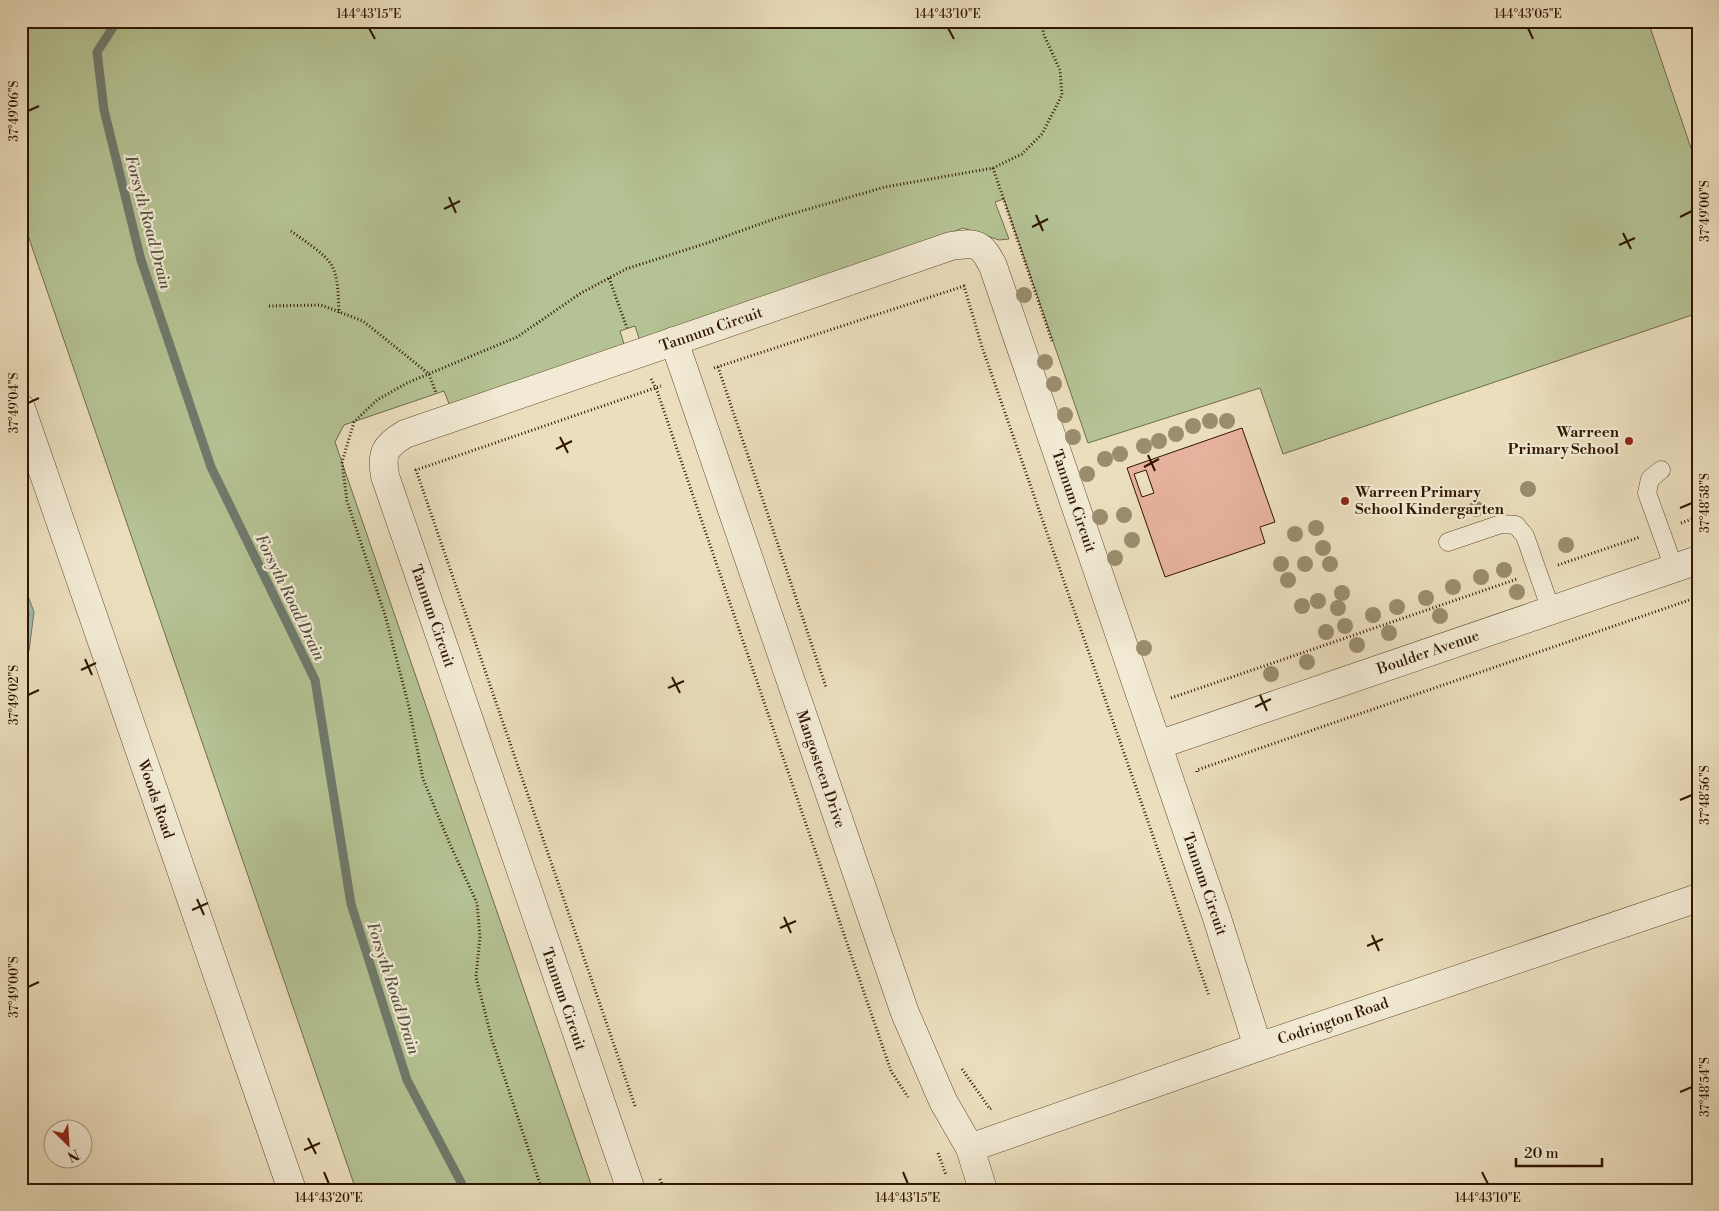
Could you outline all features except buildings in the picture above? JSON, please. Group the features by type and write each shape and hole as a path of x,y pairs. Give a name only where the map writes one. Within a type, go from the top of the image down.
{"street":[{"name":"Tannum Circuit","path":"631,1190 385,476 382,462 386,450 394,440 405,434 951,246 978,245 986,252 993,266 1217,918 1258,1047"},
{"name":"Mangosteen Drive","path":"674,341 905,1013 943,1101 970,1148 983,1190"},
{"name":"Woods Road","path":"21,408 292,1190"},
{"name":"Boulder Avenue","path":"1158,745 1686,564"},
{"name":"Codrington Road","path":"970,1148 1258,1047 1698,898"}],"lane":[{"path":"1661,470 1650,480 1647,493 1661,530 1686,564"},
{"path":"1448,542 1501,524 1516,525 1525,536 1551,610"}],"path":[{"path":"542,1190 492,1040 476,977 480,937 477,903 423,779 408,707 385,615 347,501 342,462 354,422 377,400 407,383 517,338 581,293 626,269 783,216 885,187 993,168 1022,154 1042,134 1062,95 1060,70 1043,33 1044,21"},
{"path":"291,231 320,253 332,266 336,282 339,312"},
{"path":"638,1115 416,470 718,367 964,286 982,347 1212,1002"},
{"path":"269,306 321,305 363,321 429,374 446,420"},
{"path":"718,367 826,688"},
{"path":"1200,778 1171,698 1698,517"},
{"path":"1197,770 1698,597"},
{"path":"957,1062 990,1109"},
{"path":"657,1171 664,1190"}],"green space":[{"path":"21,21 1648,21 1698,169 1698,313 1283,454 1260,388 1088,443 1004,199 995,202 1009,239 999,240 963,228 923,244 640,341 635,326 620,331 625,347 450,406 444,391 344,425 335,442 593,1190 356,1190 21,215"}],"water":[{"path":"21,577 34,612 29,651 21,656"}],"waterway":[{"name":"Forsyth Road Drain","path":"117,21 97,52 104,110 141,260 211,467 315,680 351,904 407,1080 465,1190"}],"place":[{"name":"Warreen Primary School","path":"1629,441"},
{"name":"Warreen Primary School Kindergarten","path":"1345,501"}]}
